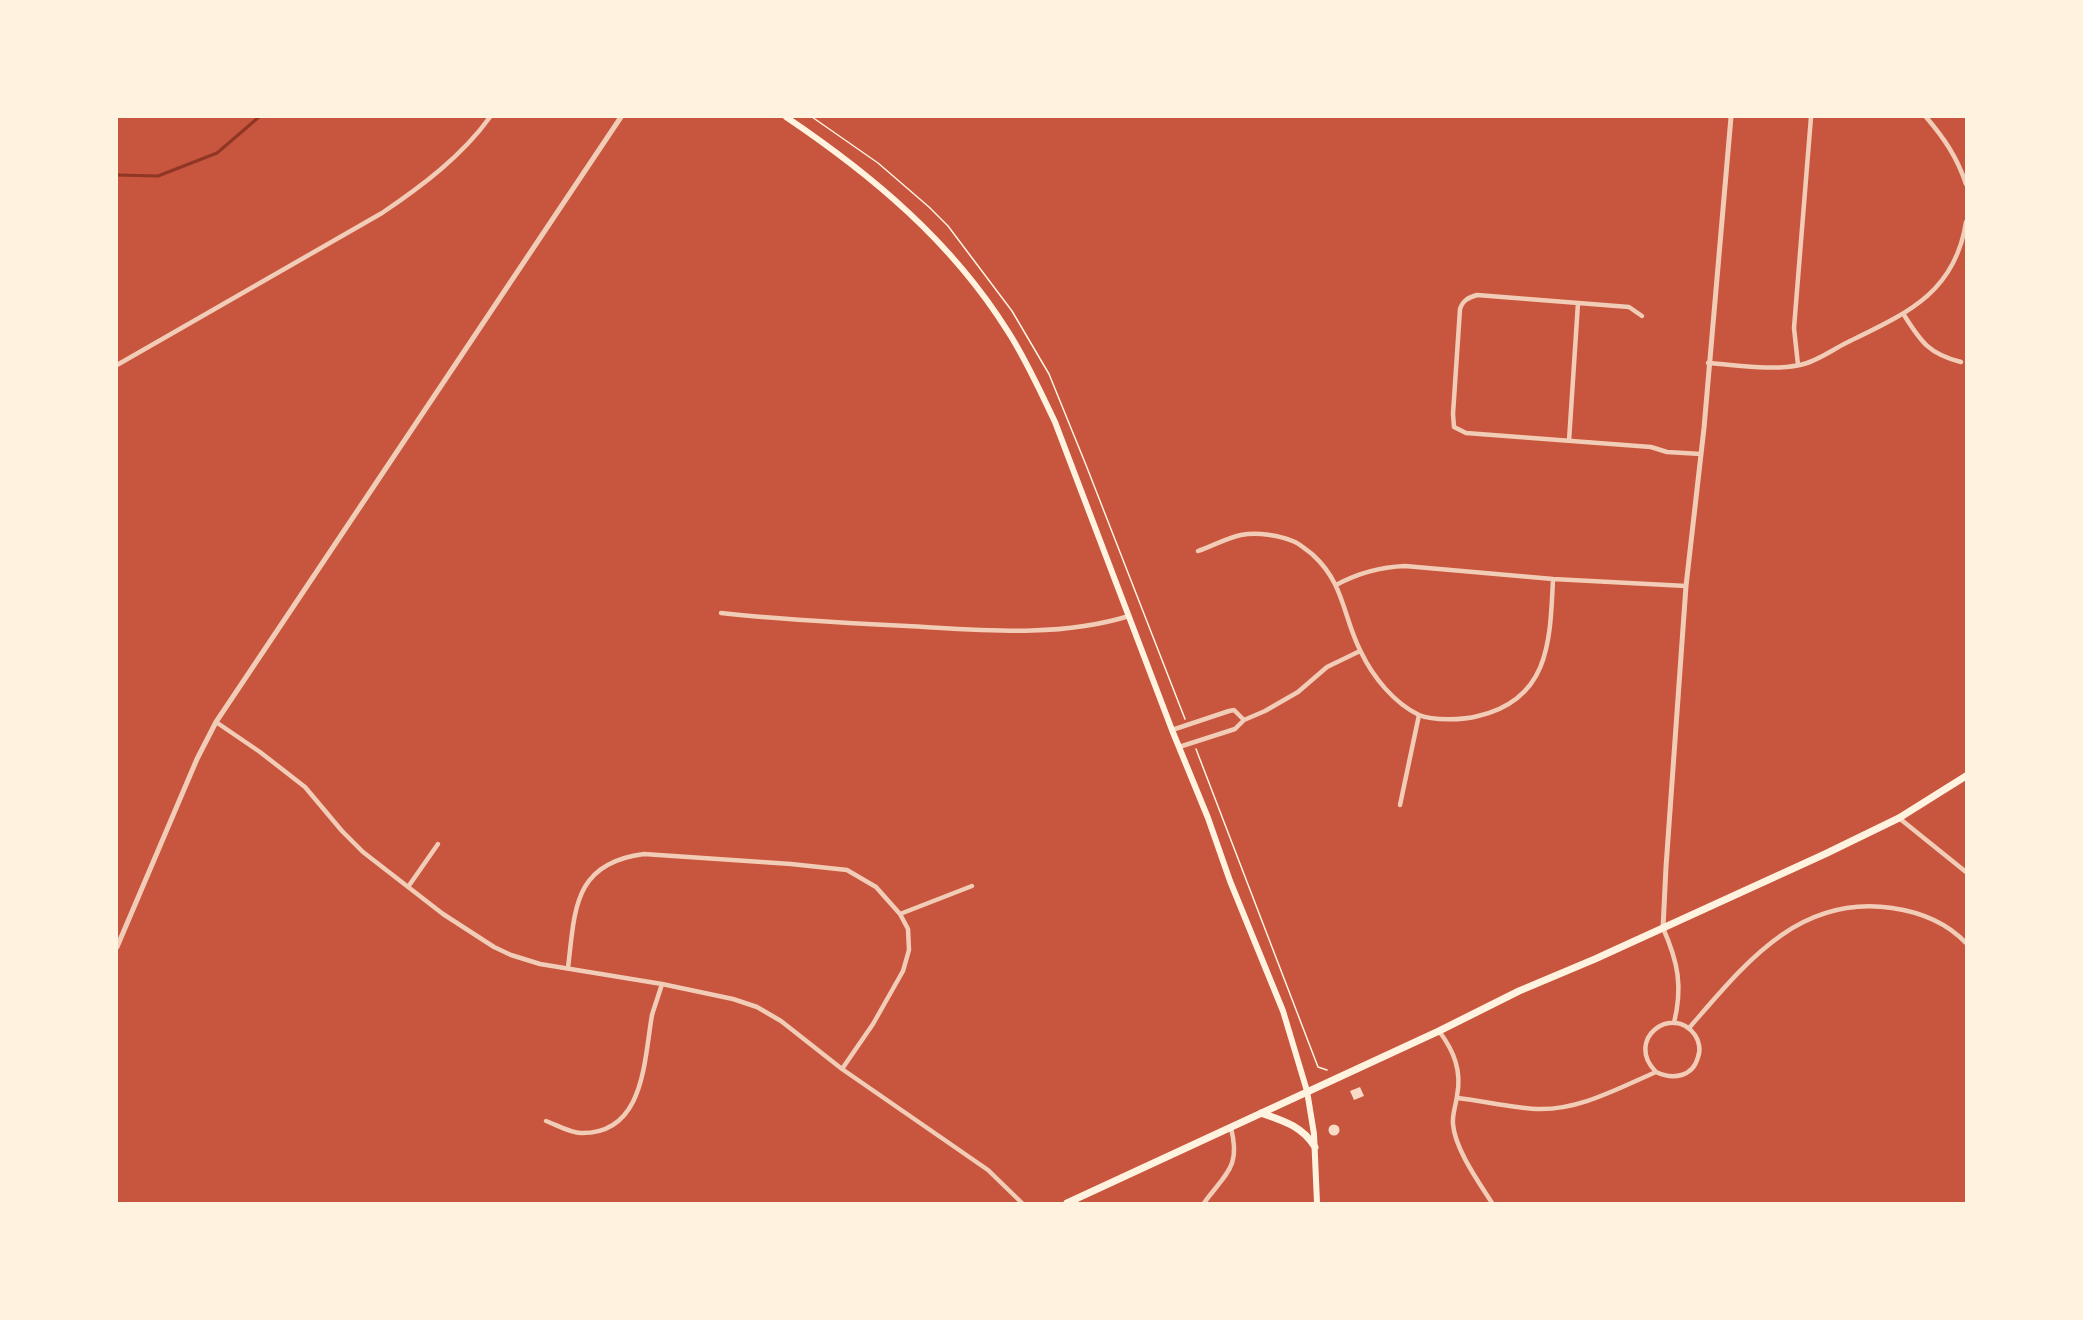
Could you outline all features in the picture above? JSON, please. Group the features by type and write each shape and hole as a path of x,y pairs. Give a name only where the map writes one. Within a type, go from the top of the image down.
{"main road":[{"path":"786,117 848,161 918,219 956,261 996,313 1024,359 1055,423 1208,818 1239,905 1283,1011 1307,1091 1315,1147 1317,1203"},
{"path":"1067,1203 1439,1031 1519,991 1825,854 1899,818 1966,776"},
{"path":"1261,1113 1293,1125 1309,1138 1315,1147"}],"street":[{"path":"117,365 382,213 449,162 470,142 490,117"},
{"path":"117,948 196,759 216,722 621,117"},
{"path":"1674,1023 1678,1007 1678,973 1663,928 1666,867 1686,586 1701,454 1731,117"},
{"path":"1798,365 1794,328 1811,117"},
{"path":"1926,117 1959,162 1966,184"},
{"path":"1708,363 1776,367 1804,364 1904,315 1940,284 1956,260 1966,222"},
{"path":"1641,316 1629,308 1578,303 1477,295 1466,299 1460,309 1454,426 1466,433 1651,447 1667,452 1701,454"},
{"path":"1569,441 1578,303"},
{"path":"1904,315 1919,339 1942,357 1961,362"},
{"path":"1198,551 1241,535 1273,536 1295,542 1330,573 1360,651 1380,683 1402,704 1419,715 1442,718 1469,718 1494,712 1519,698 1535,680 1543,665 1551,622 1553,579"},
{"path":"1336,585 1369,571 1405,566 1553,579 1686,586"},
{"path":"721,613 828,622 1033,631 1101,624 1129,616"},
{"path":"1179,747 1235,729 1245,720 1283,702 1328,667 1360,651"},
{"path":"1172,730 1234,710 1245,720"},
{"path":"1400,805 1419,715"},
{"path":"216,722 305,787 363,852 494,948 540,964 662,984 733,999 757,1007 782,1020 843,1069 988,1170 1022,1203"},
{"path":"1899,818 1966,872"},
{"path":"408,887 438,844"},
{"path":"568,968 574,914 584,886 605,866 623,857 644,855 791,864 847,870 876,887 900,914 908,928 909,950 903,971 873,1024 843,1069"},
{"path":"900,914 972,886"},
{"path":"1689,1028 1755,956 1785,931 1822,913 1852,906 1876,905 1902,909 1920,913 1937,921 1959,935 1966,943"},
{"path":"546,1121 579,1133 603,1131 624,1116 639,1088 653,1013 662,984"},
{"path":"1457,1098 1537,1109 1562,1107 1583,1102 1656,1072 1673,1077 1682,1076 1695,1065 1700,1049 1698,1041 1689,1028 1674,1023 1663,1024 1656,1028 1646,1042 1647,1059 1656,1072"},
{"path":"1439,1031 1452,1049 1460,1080 1453,1117 1457,1139 1469,1166 1492,1203"},
{"path":"1204,1203 1232,1165 1235,1153 1231,1128"}],"building":[{"path":"1360,1087 1364,1096 1354,1100 1350,1091"},
{"path":"1334,1124 1340,1130 1334,1136 1328,1130"}],"waterway":[{"path":"117,175 158,176 217,153 259,117"}]}
